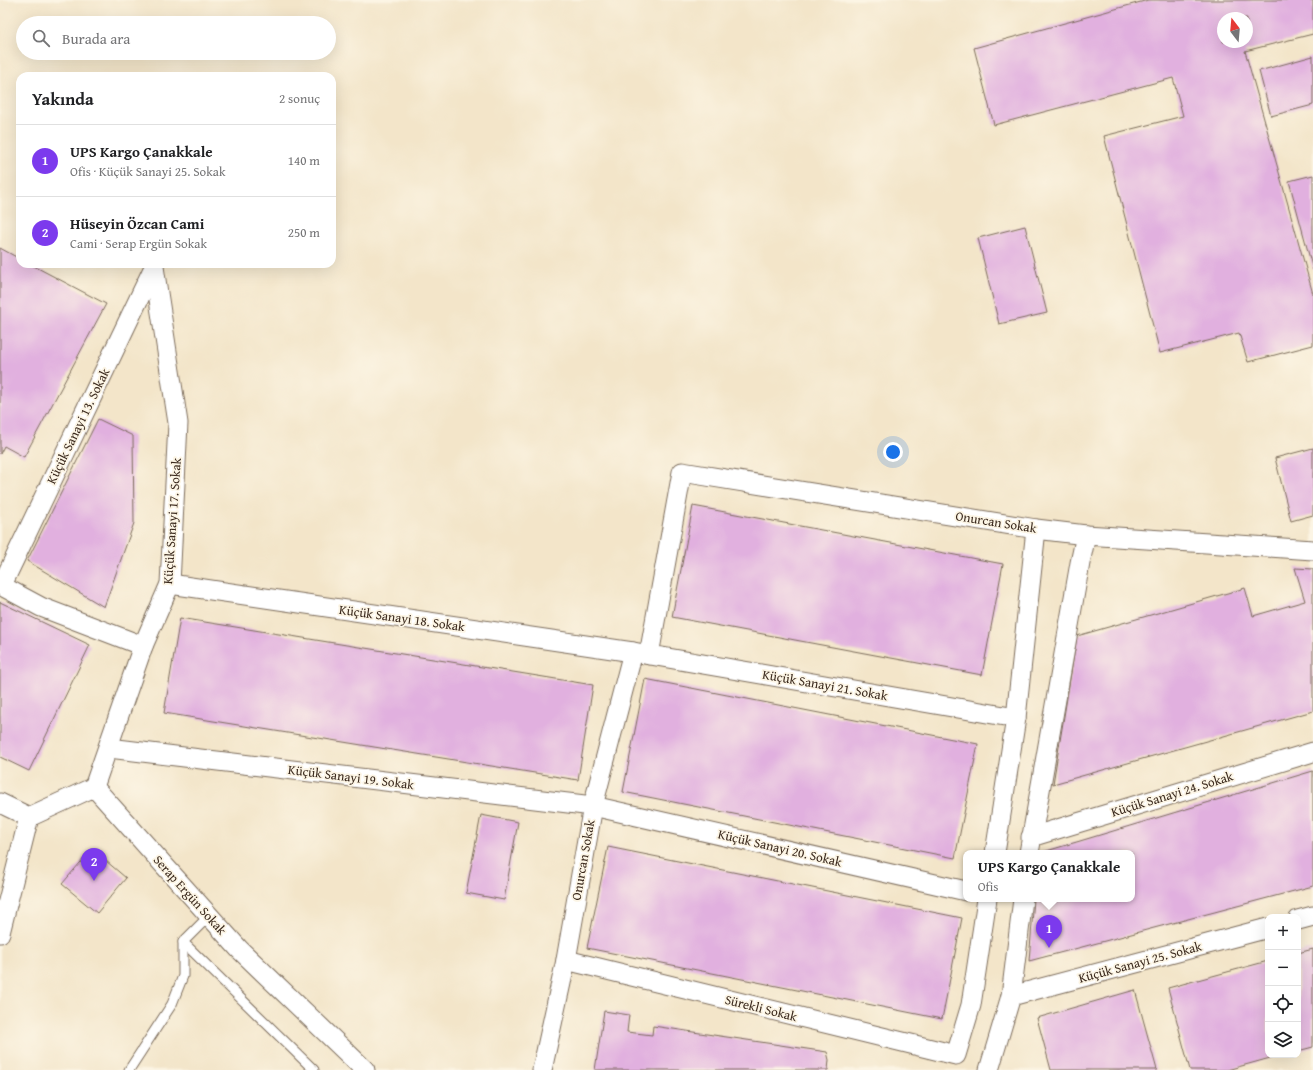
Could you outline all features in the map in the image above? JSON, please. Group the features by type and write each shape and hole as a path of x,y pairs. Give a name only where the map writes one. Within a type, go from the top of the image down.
{"street":[{"name":"Küçük Sanayi 17. Sokak","path":"94,787 109,748 143,646 170,584 178,423 154,268"},
{"name":"Küçük Sanayi 13. Sokak","path":"1,585 154,268"},
{"name":"Onurcan Sokak","path":"542,1070 566,960 593,806 641,654 682,472 1036,529 1086,535 1313,550"},
{"path":"995,850 1016,718 1036,529"},
{"path":"1030,845 1086,535"},
{"name":"Küçük Sanayi 18. Sokak","path":"170,584 641,654"},
{"path":"1,585 41,607 143,646"},
{"name":"Küçük Sanayi 21. Sokak","path":"641,654 1016,718"},
{"name":"Küçük Sanayi 19. Sokak","path":"109,748 593,806"},
{"name":"Küçük Sanayi 24. Sokak","path":"1030,845 1313,752"},
{"path":"29,817 94,787"},
{"name":"Serap Ergün Sokak","path":"94,787 238,949 365,1070"},
{"path":"0,803 29,817"},
{"name":"Küçük Sanayi 20. Sokak","path":"593,806 963,890"},
{"path":"0,933 29,817"},
{"name":"Sürekli Sokak","path":"566,960 956,1055 971,1005 988,902"},
{"path":"989,1070 1011,996 1023,902"},
{"path":"1301,919 1313,916"},
{"name":"Küçük Sanayi 25. Sokak","path":"1011,996 1265,929"}],"lane":[{"path":"129,1070 172,1004 183,976 183,942 209,916"},
{"path":"183,942 314,1070"}],"building":[{"path":"1148,0 1313,0 1313,34 1245,51 1313,294 1313,345 1248,362 1239,333 1160,353 1104,136 1183,116 1173,78 994,125 974,48"},
{"path":"1313,56 1313,105 1271,116 1259,71"},
{"path":"1313,175 1313,270 1289,181"},
{"path":"1025,226 1047,313 999,324 978,238"},
{"path":"0,248 16,257 16,268 38,268 106,304 24,457 4,446 0,454"},
{"path":"98,419 133,436 134,523 104,607 27,561"},
{"path":"1313,448 1313,515 1291,521 1275,458"},
{"path":"693,506 1003,564 982,675 672,617"},
{"path":"1295,568 1313,569 1313,711 1053,784 1077,636 1245,588 1253,616 1305,601"},
{"path":"0,602 90,645 29,771 0,757"},
{"path":"180,618 593,685 578,780 164,713"},
{"path":"645,679 978,744 955,858 623,792"},
{"path":"1313,771 1313,886 1029,961 1034,902 1135,902 1135,850 1050,850"},
{"path":"481,815 518,822 504,900 466,893"},
{"path":"608,847 962,918 942,1019 587,948"},
{"path":"92,849 126,878 97,913 62,884"},
{"path":"1313,949 1313,1047 1301,1050 1301,986 1301,952"},
{"path":"1265,962 1265,1058 1270,1058 1227,1070 1190,1070 1168,988"},
{"path":"1135,990 1157,1070 1051,1070 1037,1018"},
{"path":"604,1011 629,1015 627,1032 652,1035 653,1026 827,1052 829,1060 828,1070 595,1070"}],"place":[{"name":"Hüseyin Özcan Cami","path":"94,881"},
{"name":"UPS Kargo Çanakkale","path":"1049,948"}]}
